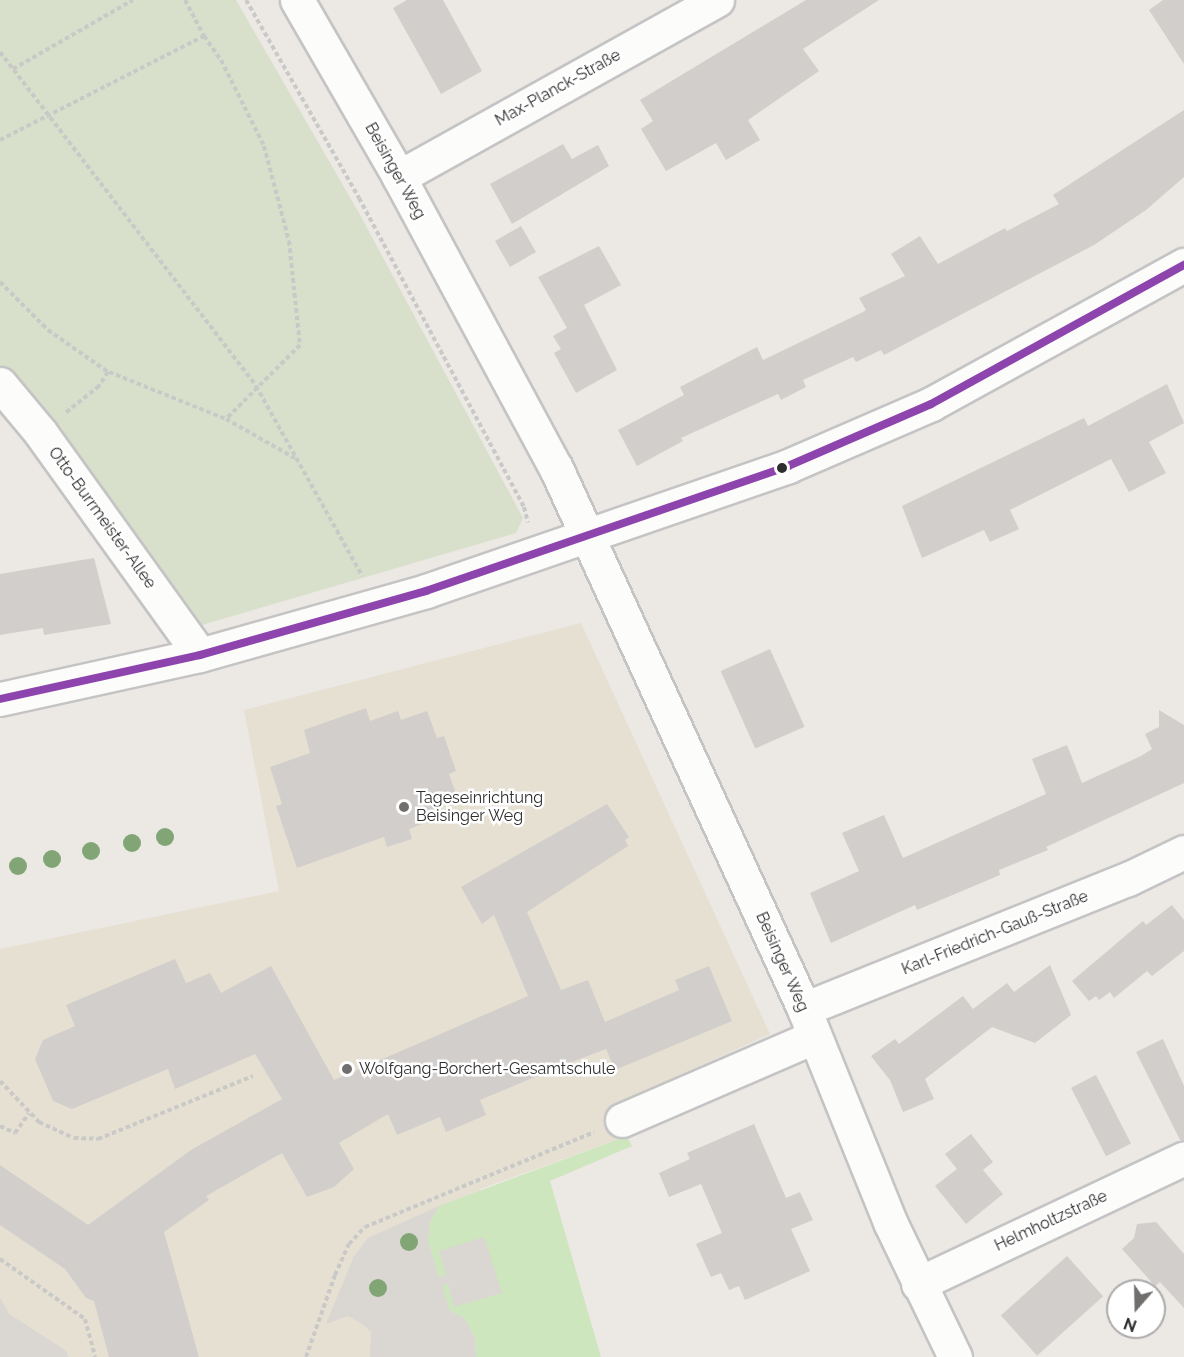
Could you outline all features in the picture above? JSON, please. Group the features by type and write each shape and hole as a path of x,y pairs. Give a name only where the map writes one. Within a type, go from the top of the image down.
{"street":[{"name":"Beisinger Weg","path":"298,0 399,177 556,468 809,1023 918,1284 955,1357"},
{"name":"Max-Planck-Straße","path":"399,177 717,0"},
{"path":"0,699 200,655 519,562 788,466 931,404 1184,265"},
{"name":"Otto-Burrmeister-Allee","path":"0,384 40,432 200,655"},
{"name":"Karl-Friedrich-Gauß-Straße","path":"622,1120 809,1023 1184,852"},
{"name":"Helmholtzstraße","path":"918,1284 1184,1158"}],"path":[{"path":"13,69 133,0"},
{"path":"185,0 204,36 221,60 264,146 289,241 300,345 256,386 226,419"},
{"path":"246,0 359,198 524,507 527,527 508,540 519,562"},
{"path":"0,140 204,36"},
{"path":"0,52 256,386 367,584"},
{"path":"0,282 48,330 108,372 226,419 295,459"},
{"path":"40,432 99,386 108,372"},
{"path":"0,1081 39,1122 75,1138 98,1139 253,1076"},
{"path":"0,1126 15,1133 29,1113"},
{"path":"306,1357 335,1275 350,1244 365,1227 622,1120"},
{"path":"0,1259 85,1319 95,1357"}],"shaded area":[{"name":"Wolfgang-Borchert-Gesamtschule","path":"581,623 770,1034 617,1104 627,1136 480,1189 539,1357 0,1357 0,949 279,891 244,710"},
{"path":"439,1206 430,1223 428,1241 439,1277 446,1275 439,1251 484,1237 502,1293 454,1307 448,1284 442,1286 450,1311 464,1318 475,1337 476,1357 370,1357 371,1332 362,1324 348,1316 326,1324 354,1256 368,1238"},
{"path":"0,1297 9,1314 65,1350 69,1357 0,1357"}],"green space":[{"path":"0,0 236,0 359,213 523,518 516,533 195,627 0,369"},
{"path":"627,1136 632,1146 550,1181 601,1357 476,1357 475,1337 464,1318 450,1311 442,1286 448,1283 501,1293 446,1276 439,1278 428,1242 430,1223 439,1206"}],"building":[{"path":"407,0 443,0 482,71 441,94 393,8"},
{"path":"806,0 879,0 803,49 819,71 748,120 760,140 726,160 716,143 666,171 641,129 653,121 640,100"},
{"path":"1163,0 1184,0 1184,64 1149,10"},
{"path":"1184,110 1184,177 1146,210 1094,245 884,355 881,350 856,362 853,357 803,380 806,387 781,400 778,394 681,438 683,441 637,466 618,430 684,395 680,387 757,347 763,360 863,312 866,310 859,298 905,276 891,254 920,236 938,264 1005,228 1007,231 1059,204 1053,195"},
{"path":"563,144 572,159 598,145 609,166 512,224 490,184"},
{"path":"521,226 536,252 510,267 495,241"},
{"path":"599,246 621,285 584,305 617,370 576,393 554,353 561,349 553,336 567,328 538,277"},
{"path":"1167,384 1184,423 1149,442 1166,473 1129,492 1111,459 1010,510 1019,529 990,542 984,530 922,558 902,506 1084,418 1088,426"},
{"path":"94,558 111,624 44,635 43,628 0,635 0,574"},
{"path":"770,649 805,727 755,749 721,671"},
{"path":"366,708 370,721 398,711 401,720 427,711 437,738 444,736 456,771 449,774 458,800 433,809 436,819 409,829 412,839 387,847 384,837 297,868 276,806 282,804 270,767 310,753 304,730"},
{"path":"1159,710 1184,725 1184,783 1046,847 1048,850 999,870 1000,875 917,910 915,905 831,943 810,893 859,871 842,833 884,815 903,858 1046,794 1032,759 1067,745 1082,783 1141,756 1152,749 1145,734 1159,727"},
{"path":"607,804 629,837 625,840 628,846 527,912 561,990 588,980 605,1022 679,990 675,980 709,966 732,1021 615,1070 606,1049 561,1066 480,1100 486,1115 446,1132 440,1117 397,1135 388,1114 339,1143 354,1169 334,1187 307,1197 282,1153 206,1196 209,1200 164,1232 199,1357 109,1357 94,1301 86,1298 65,1269 0,1225 0,1165 88,1225 191,1150 282,1099 255,1054 175,1089 168,1069 72,1109 53,1101 35,1059 43,1040 75,1026 66,1005 175,959 186,983 210,973 221,993 271,966 334,1080 528,996 494,915 482,924 461,887"},
{"path":"1172,905 1184,920 1184,951 1152,976 1147,971 1114,998 1110,992 1099,1000 1096,996 1089,1001 1072,981 1143,921 1146,925"},
{"path":"1050,965 1071,1015 1035,1043 992,1027 925,1079 934,1099 903,1112 890,1080 871,1056 895,1039 899,1044 963,996 973,1009 1007,983 1014,992"},
{"path":"1163,1039 1184,1086 1184,1140 1180,1140 1136,1052"},
{"path":"1096,1075 1131,1144 1106,1156 1071,1088"},
{"path":"754,1124 786,1198 800,1192 813,1220 791,1229 810,1271 745,1300 739,1286 729,1290 721,1273 711,1277 696,1244 722,1233 701,1184 669,1197 659,1173 690,1159 687,1153"},
{"path":"971,1134 993,1162 983,1170 1003,1194 966,1224 935,1186 957,1169 945,1154"},
{"path":"1156,1222 1184,1254 1184,1308 1166,1288 1166,1279 1149,1279 1122,1249 1134,1238 1137,1224"},
{"path":"1067,1256 1103,1296 1037,1356 1001,1316"}],"transit line":[{"path":"0,699 200,655 426,591 788,466 931,404 1184,265"}],"place":[{"name":"Tageseinrichtung Beisinger Weg","path":"404,807"},
{"name":"Wolfgang-Borchert-Gesamtschule","path":"347,1069"}]}
